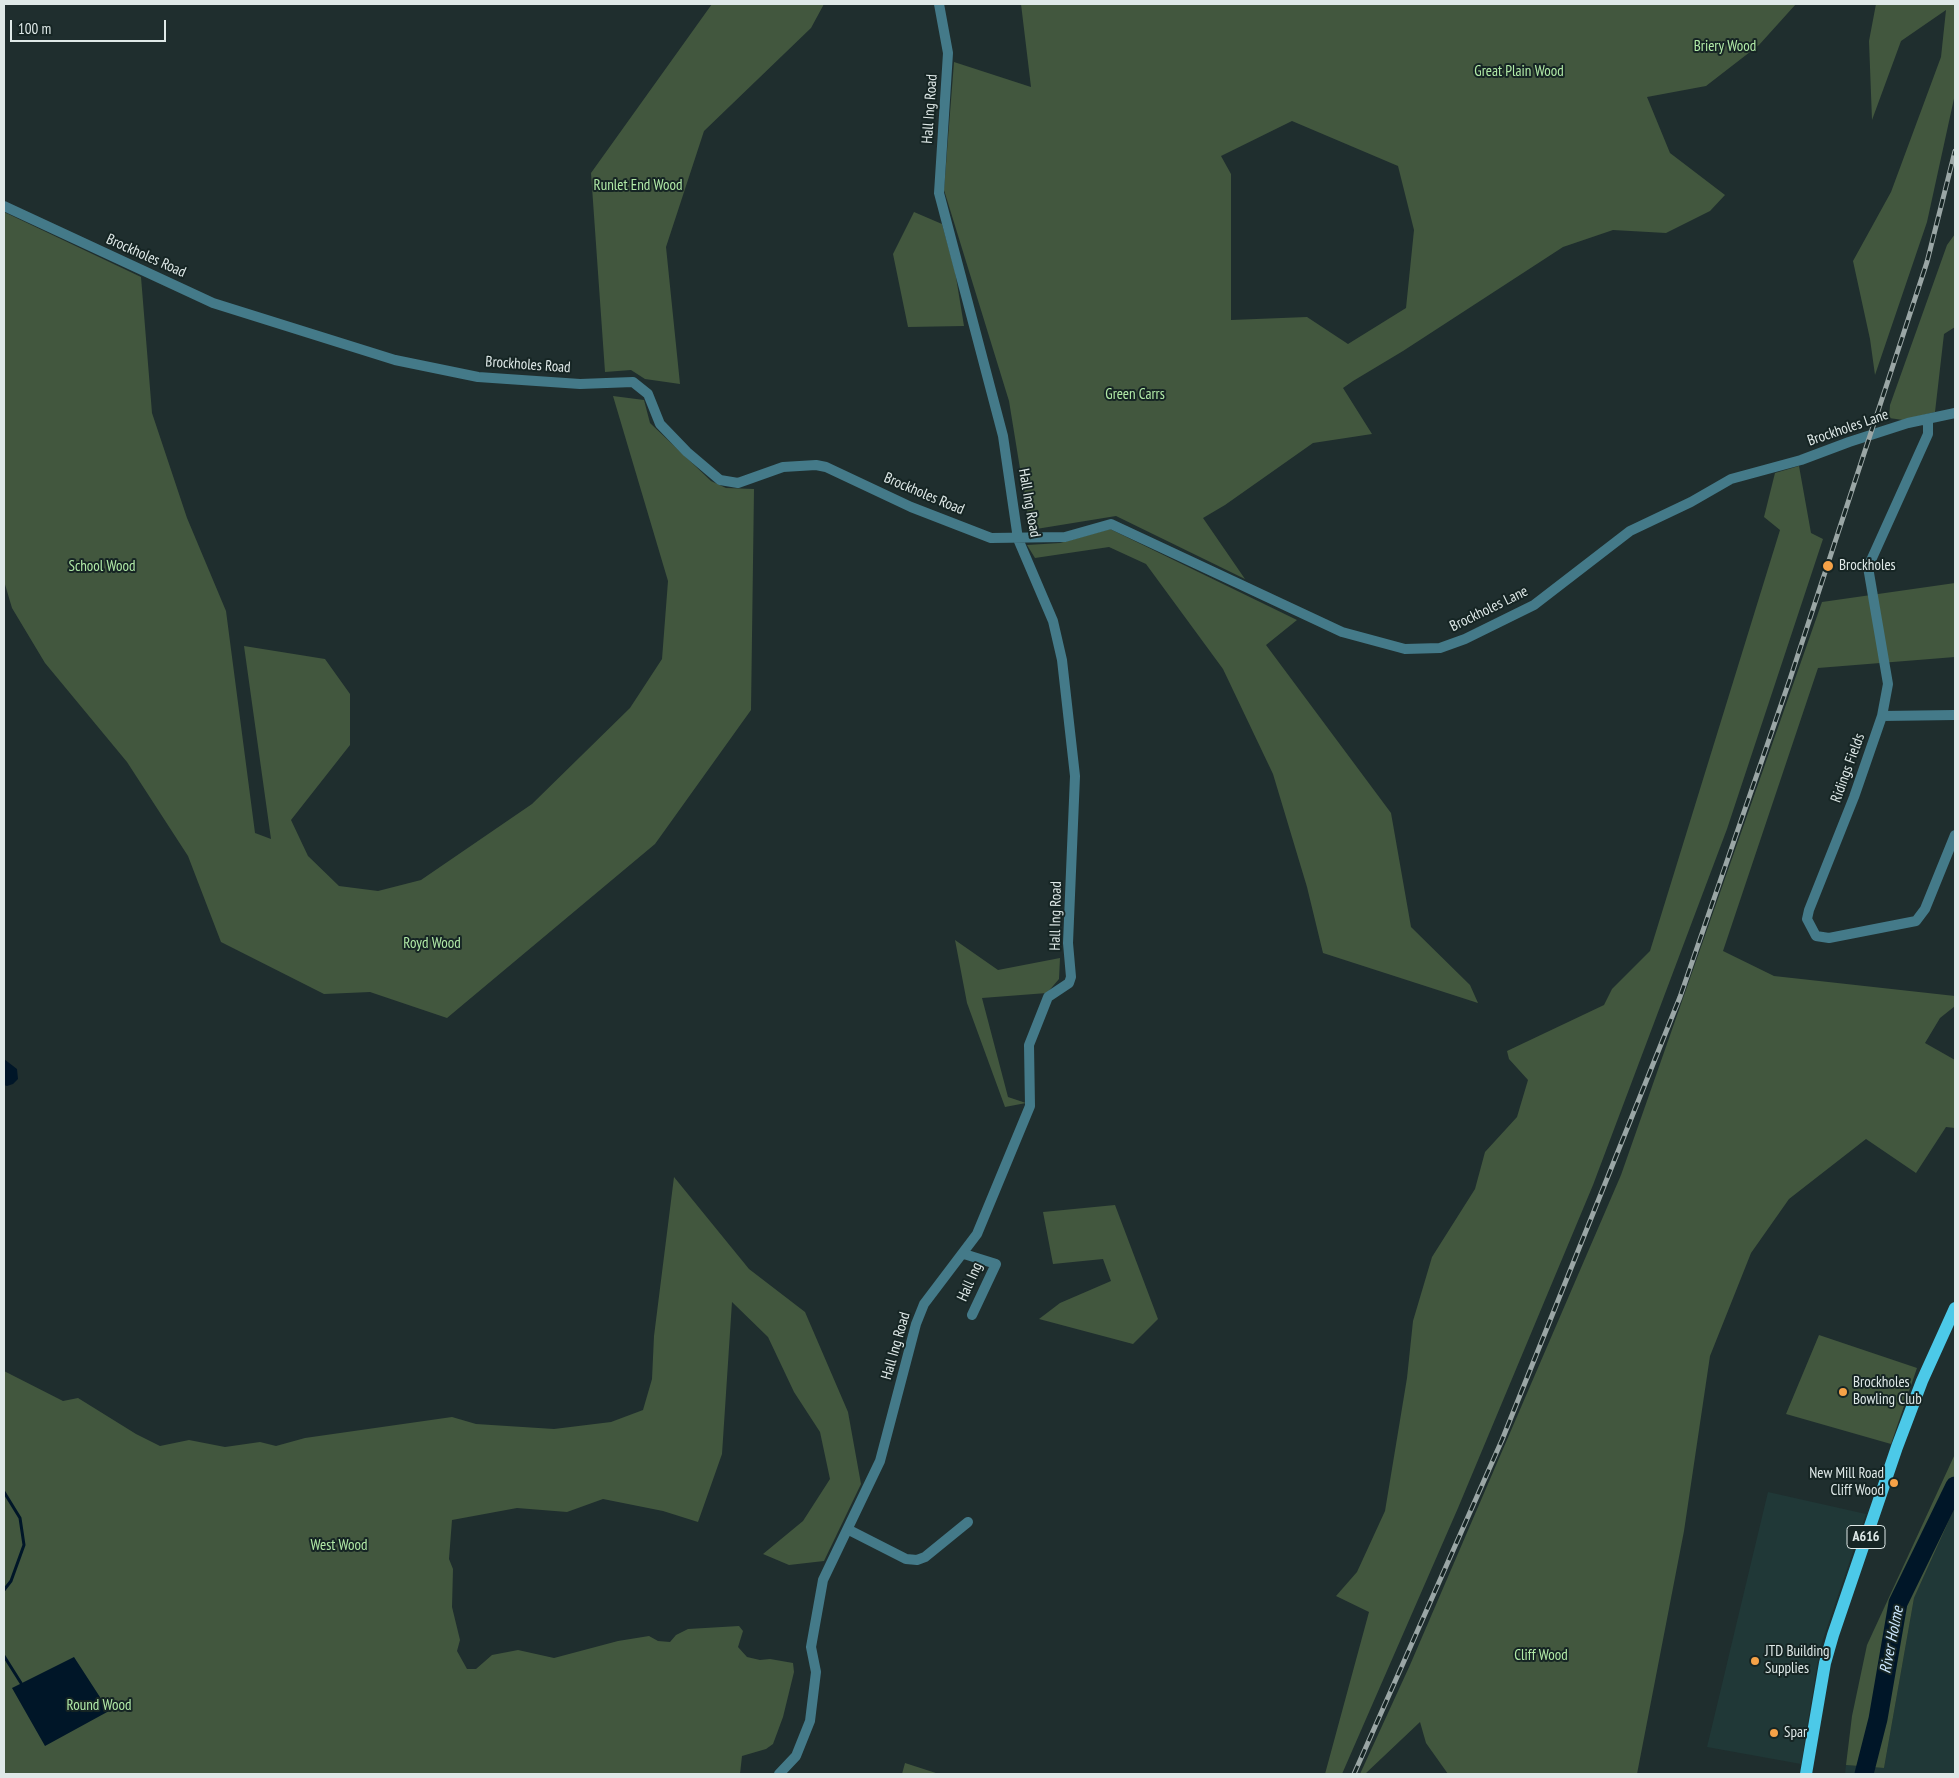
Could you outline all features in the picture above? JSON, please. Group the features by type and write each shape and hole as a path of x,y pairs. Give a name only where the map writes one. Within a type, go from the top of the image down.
{"main road":[{"name":"A616","path":"1806,1774 1825,1663 1833,1635 1897,1447 1922,1381 1955,1308"}],"street":[{"name":"Hall Ing Road","path":"779,1774 796,1756 810,1720 816,1672 811,1648 823,1580 849,1530 880,1461 922,1311 977,1234 1030,1106 1030,1044 1048,997 1070,983 1071,977 1068,944 1075,776 1062,660 1053,621 1018,539 1003,436 939,193 948,53 939,4"},
{"name":"Brockholes Road","path":"4,206 213,303 395,360 478,377 580,384 633,382 648,394 660,424 687,452 720,480 738,483 783,467 816,465 826,467 911,507 991,538 1018,539"},
{"name":"Brockholes Lane","path":"1018,539 1065,537 1111,524 1342,632 1405,649 1440,648 1465,639 1534,605 1630,531 1691,502 1732,478 1801,460 1848,442 1908,423 1955,413"},
{"name":"Ridings Fields","path":"1928,419 1928,434 1868,567 1888,684 1882,716 1854,797 1809,910 1807,919 1816,936 1829,938 1916,922 1925,909 1955,835"},
{"path":"1882,716 1955,715"},
{"name":"Hall Ing","path":"964,1254 996,1264 972,1315"},
{"path":"849,1530 906,1559 917,1560 925,1557 968,1522"}],"shaded area":[{"path":"4,1059 17,1069 18,1079 13,1084 7,1086 4,1085"},
{"path":"1768,1492 1866,1514 1820,1648 1801,1764 1707,1747"},
{"path":"1955,1507 1955,1774 1845,1774 1846,1765 1884,1768 1914,1598"},
{"path":"74,1657 109,1711 45,1746 12,1688"}],"green space":[{"name":"Runlet End Wood","path":"712,4 824,4 811,28 704,131 666,247 680,384 645,379 631,370 605,372 591,173"},
{"name":"Green Carrs","path":"1021,4 1796,4 1759,45 1706,86 1647,97 1670,153 1725,195 1710,211 1666,233 1613,230 1563,247 1343,388 1372,434 1313,443 1225,505 1203,518 1245,579 1116,516 1030,530 1009,401 944,190 954,62 1031,87","holes":["1292,121 1398,166 1414,230 1406,308 1348,344 1307,317 1231,320 1231,174 1221,156"]},
{"path":"1876,4 1955,4 1955,94 1927,222 1875,375 1870,339 1853,261 1891,192 1941,57 1946,10 1901,41 1872,120 1869,41"},
{"path":"4,212 141,277 152,413 187,518 226,611 255,833 271,839 244,646 325,659 350,694 350,745 291,820 308,856 339,886 378,891 421,880 532,804 630,708 662,659 668,581 613,396 644,400 650,423 711,481 726,488 754,489 751,710 655,844 447,1018 370,992 324,994 221,942 188,856 127,762 45,663 12,608 4,581"},
{"path":"914,212 942,224 955,271 964,326 908,327 893,254"},
{"path":"1955,234 1955,327 1944,334 1935,412 1903,420 1889,418 1890,405 1947,245"},
{"path":"1799,466 1811,533 1823,539 1727,829 1593,1185 1458,1508 1342,1774 1325,1774 1369,1612 1336,1596 1357,1572 1385,1511 1407,1378 1413,1321 1432,1257 1475,1189 1485,1152 1517,1117 1528,1080 1509,1059 1507,1051 1604,1005 1612,989 1650,951 1780,530 1764,517 1775,473"},
{"path":"1110,529 1297,620 1266,645 1391,813 1411,927 1470,985 1478,1003 1323,953 1307,887 1273,774 1223,669 1146,564 1109,547 1035,558 1027,545 1060,543"},
{"name":"Cliff Wood","path":"1955,583 1955,657 1818,668 1723,951 1774,976 1955,996 1955,1006 1940,1018 1925,1043 1955,1060 1955,1128 1946,1127 1916,1173 1866,1139 1789,1199 1751,1253 1710,1356 1684,1531 1637,1774 1448,1774 1426,1743 1420,1722 1365,1774 1360,1774 1410,1665 1621,1175 1822,602"},
{"path":"955,940 998,970 1060,958 1059,979 1047,993 982,998 1008,1097 1026,1103 1005,1107 967,1003"},
{"path":"674,1177 749,1269 805,1312 848,1412 861,1484 824,1561 789,1565 763,1554 803,1521 830,1479 820,1432 794,1392 768,1337 732,1302 722,1454 698,1522 663,1511 603,1499 567,1512 517,1508 452,1520 449,1559 453,1569 452,1607 460,1640 457,1651 467,1669 476,1669 492,1655 518,1650 554,1658 618,1641 649,1636 658,1641 670,1642 676,1635 688,1629 739,1626 743,1631 738,1647 747,1657 793,1663 794,1672 783,1717 773,1744 766,1749 742,1756 740,1774 4,1774 4,1371 63,1401 78,1398 136,1434 160,1446 189,1440 225,1447 260,1442 276,1446 305,1438 452,1417 476,1424 554,1429 611,1422 643,1410 652,1379 654,1336"},
{"path":"1115,1205 1158,1319 1133,1344 1039,1319 1060,1303 1111,1281 1103,1259 1053,1264 1043,1212"},
{"path":"1819,1335 1917,1368 1891,1444 1786,1414"},
{"path":"1955,1454 1955,1507 1914,1598 1884,1768 1846,1765 1852,1716 1867,1645"},
{"path":"905,1763 939,1774 902,1774"}],"waterway":[{"name":"River Holme","path":"1864,1774 1878,1719 1898,1603 1955,1486"},
{"path":"4,1492 20,1518 24,1545 11,1581 4,1590"},
{"path":"4,1656 21,1683"}],"railway":[{"path":"1354,1774 1502,1440 1680,997 1790,679 1927,262 1955,151"}],"place":[{"name":"Brockholes","path":"1828,566"},
{"name":"Brockholes Bowling Club","path":"1843,1392"},
{"name":"New Mill Road Cliff Wood","path":"1894,1483"},
{"name":"JTD Building Supplies","path":"1755,1661"},
{"name":"Spar","path":"1774,1733"}],"park label":[{"name":"Briery Wood","path":"1725,47"},
{"name":"Great Plain Wood","path":"1519,72"},
{"name":"School Wood","path":"102,567"},
{"name":"Royd Wood","path":"432,944"},
{"name":"West Wood","path":"339,1546"},
{"name":"Round Wood","path":"99,1706"}]}
